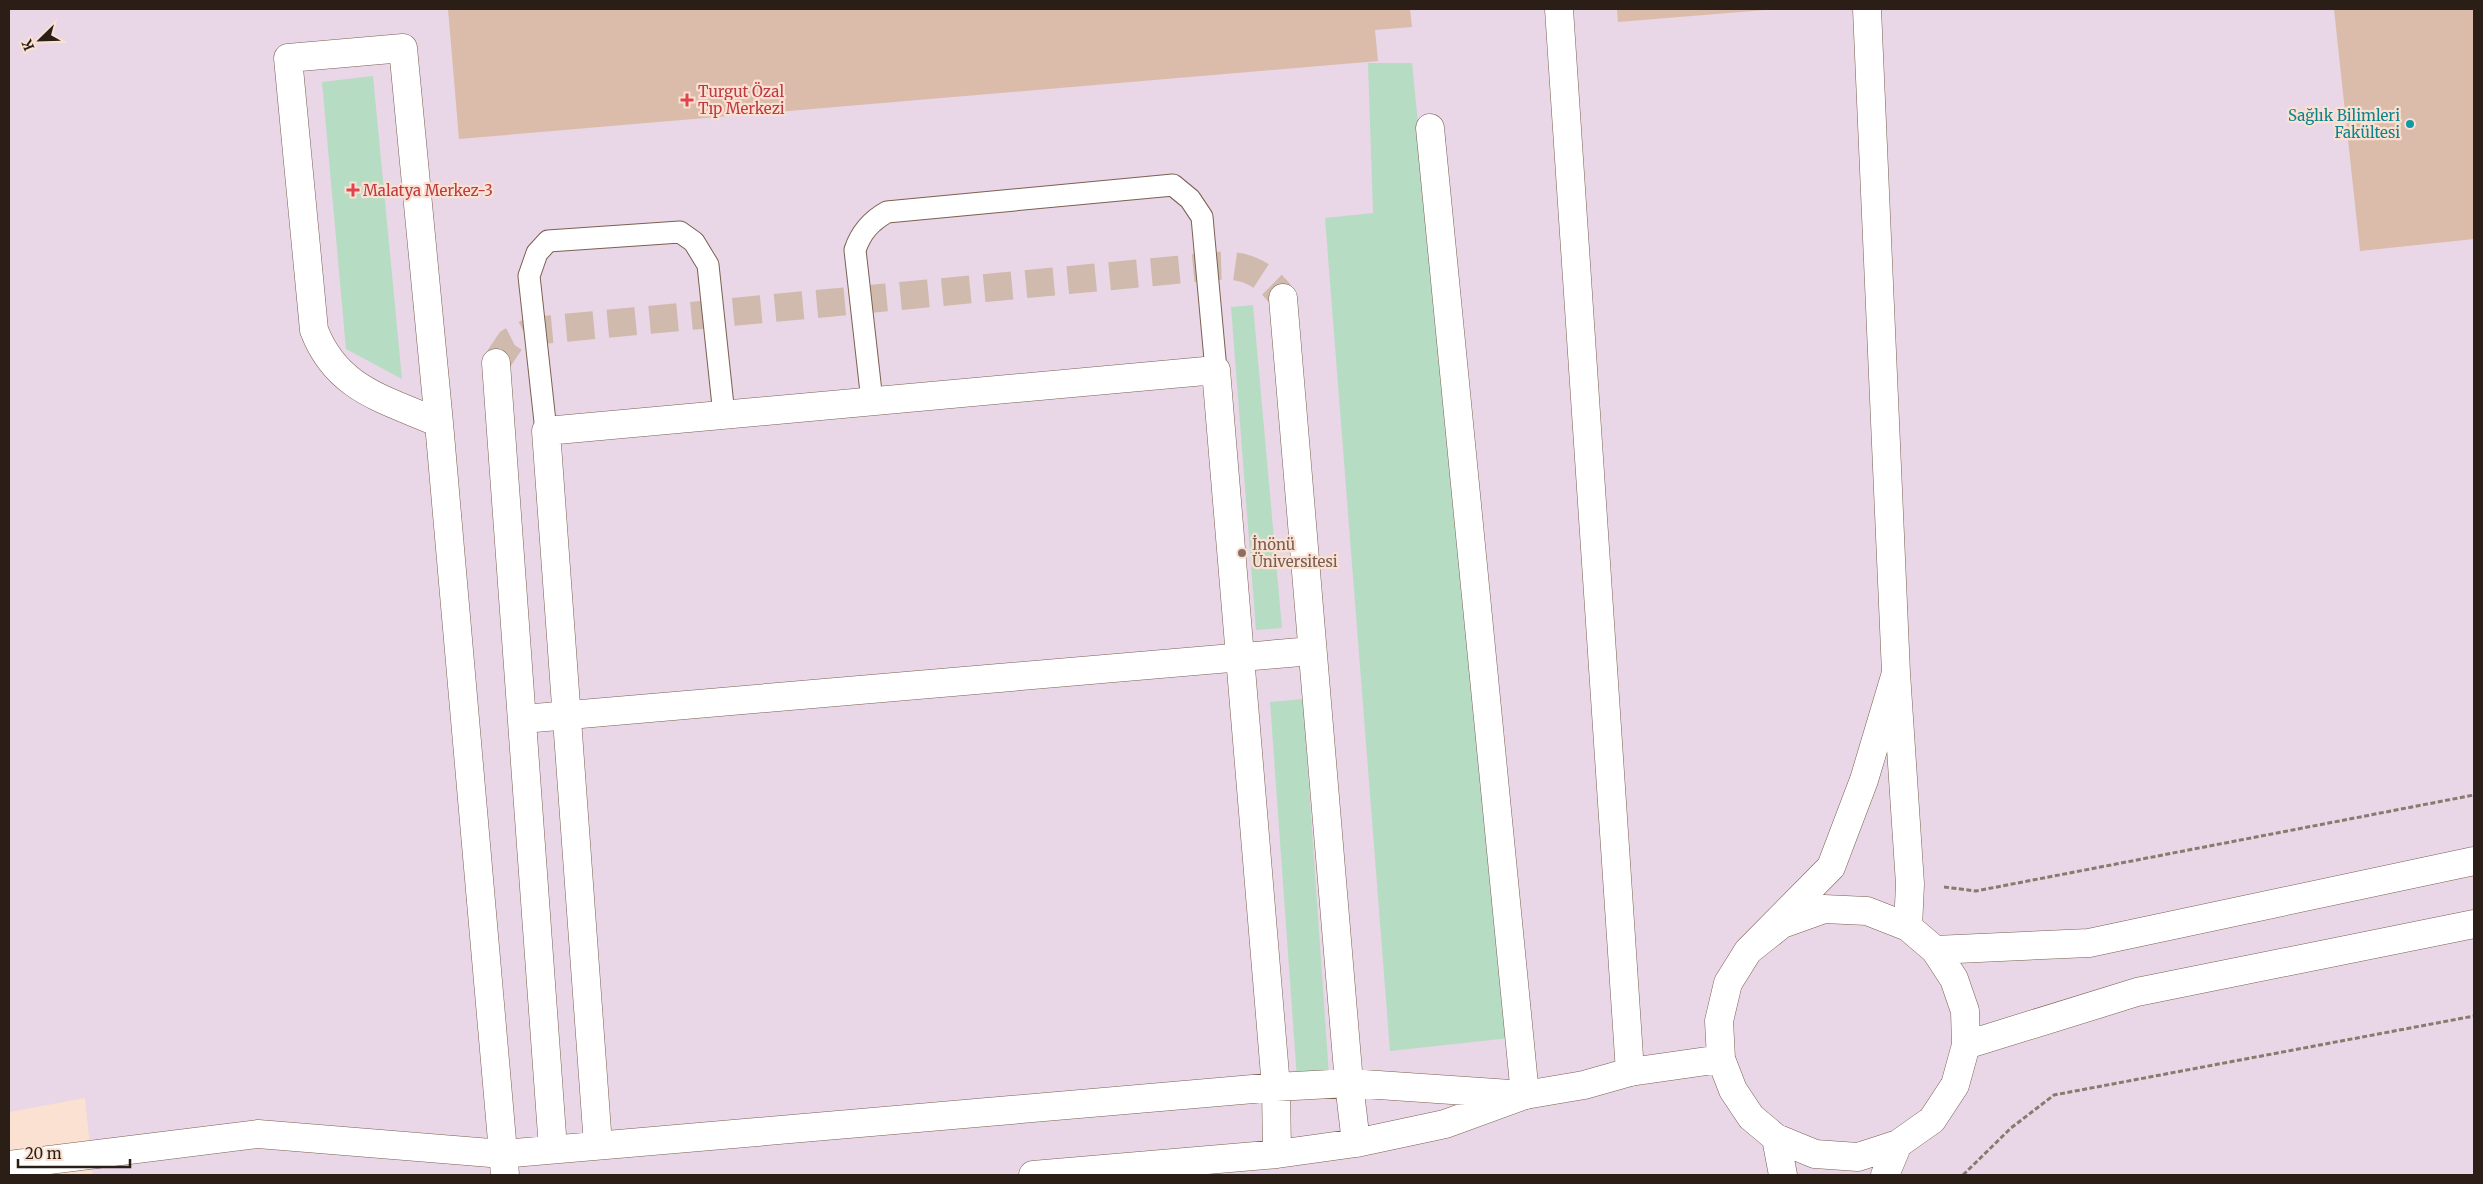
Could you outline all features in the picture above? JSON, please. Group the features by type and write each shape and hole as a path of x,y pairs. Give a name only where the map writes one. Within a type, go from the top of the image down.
{"street":[{"path":"1559,9 1630,1072"},
{"path":"1867,9 1896,673 1910,884 1908,927"},
{"path":"439,423 354,385 340,374 320,346 314,330 288,58 403,48 439,423 504,1165"},
{"path":"1430,128 1525,1094"},
{"path":"1283,298 1349,1083 1356,1143"},
{"path":"496,363 553,1149"},
{"path":"598,1145 546,431 1216,370 1276,1087 1276,1154"},
{"path":"522,719 1312,651"},
{"path":"1748,951 1782,924 1824,909 1867,911 1908,927 1935,950 1954,979 1965,1012 1966,1046 1955,1085 1932,1120 1898,1144 1858,1157 1815,1154 1776,1138 1751,1117 1732,1090 1721,1060 1719,1021 1728,984 1748,951 1831,867 1864,780 1896,673"},
{"path":"1935,950 2088,943 2474,861"},
{"path":"1966,1046 2137,992 2474,924"},
{"path":"1033,1175 1276,1154 1356,1143 1445,1124 1525,1094 1584,1084 1630,1072 1721,1060"},
{"path":"9,1165 258,1134 504,1165 553,1149 1276,1087 1349,1083 1525,1094"},
{"path":"1776,1138 1783,1175"},
{"path":"1885,1175 1898,1144"}],"lane":[{"path":"872,401 856,250 864,231 879,217 887,212 1173,185 1198,207 1202,217 1216,370"},
{"path":"546,431 529,276 537,253 548,241 680,232 694,242 708,265 724,415"}],"path":[{"path":"1910,884 1976,891 2474,795"},
{"path":"1964,1175 2012,1128 2054,1095 2474,1016"}],"shaded area":[{"name":"İnönü Üniversitesi","path":"9,9 2474,9 2474,1175 93,1175 85,1098 9,1112"}],"green space":[{"path":"1368,63 1412,63 1510,1038 1390,1051 1325,218 1373,213"},
{"path":"373,76 402,379 346,349 322,82"},
{"path":"1253,305 1282,628 1256,630 1231,307"},
{"path":"1303,699 1329,1076 1297,1079 1270,702"}],"building":[{"name":"Turgut Özal Tıp Merkezi","path":"448,9 1410,9 1412,27 1375,30 1378,61 459,139"},
{"path":"1617,9 1765,9 1765,10 1618,22"},
{"name":"Sağlık Bilimleri Fakültesi","path":"2334,9 2474,9 2474,239 2360,251"}],"tunnel":[{"path":"496,363 510,342 532,331 1217,266 1237,267 1254,272 1270,283 1283,298"}],"place":[{"name":"Turgut Özal Tıp Merkezi","path":"687,100"},
{"name":"Sağlık Bilimleri Fakültesi","path":"2410,124"},
{"name":"Malatya Merkez-3","path":"353,190"},
{"name":"İnönü Üniversitesi","path":"1242,553"}]}
